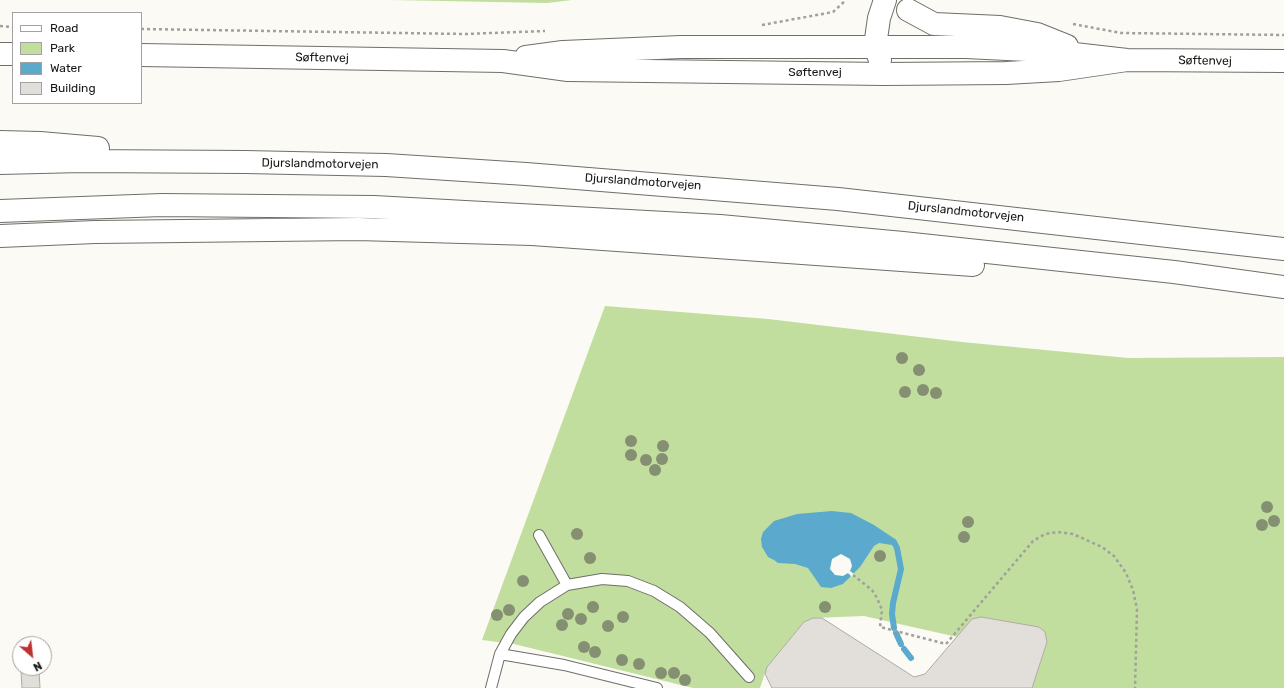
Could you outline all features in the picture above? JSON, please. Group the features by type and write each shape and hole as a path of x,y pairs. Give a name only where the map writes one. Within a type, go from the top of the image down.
{"main road":[{"path":"885,0 875,46 885,74"},
{"path":"885,74 904,46 909,5"},
{"path":"909,5 934,24 1000,27 1037,34 1091,56"},
{"name":"Søftenvej","path":"503,61 563,52 650,48 966,46 1048,51 1126,60 1284,62"},
{"path":"0,54 12,54"},
{"name":"Søftenvej","path":"142,55 503,61 568,70 885,74 1006,73 1044,71 1126,60"},
{"path":"0,142 40,143 245,162"},
{"name":"Djurslandmotorvejen","path":"0,163 81,161 386,165 677,184 846,200 1284,249"},
{"path":"0,211 162,205 374,207 720,226 934,246 1174,272 1284,287"},
{"path":"0,220 162,205"},
{"path":"0,236 95,232 350,229 532,234 904,259 1284,293"}],"lane":[{"path":"539,535 567,585"},
{"path":"491,688 500,654 510,634 524,616 540,602 567,585 602,579 628,581 654,591 680,607 710,633 749,677"},
{"path":"500,654 564,665 657,688"}],"path":[{"path":"756,26 833,12 846,0"},
{"path":"1067,23 1121,33 1284,35"},
{"path":"0,26 12,27"},
{"path":"142,29 465,34 552,31"},
{"path":"853,575 872,590 877,598 882,610 880,627 946,644 1033,541 1045,534 1058,532 1074,534 1102,547 1114,556 1126,573 1133,590 1137,609 1135,688"}],"green space":[{"path":"391,0 572,0 547,3"},
{"path":"605,306 768,319 962,342 1128,358 1284,357 1284,688 1032,688 1047,642 1045,632 1039,627 981,617 972,619 957,637 864,616 813,618 804,622 767,667 760,688 693,688 514,644 482,640"}],"water":[{"path":"832,511 851,513 874,525 895,539 892,545 879,543 874,546 860,567 843,584 831,588 821,587 808,568 795,564 778,563 768,557 762,547 761,539 763,532 774,521 797,514"}],"pier":[{"path":"841,554 850,559 852,566 850,571 854,574 852,577 848,573 843,576 835,575 830,569 832,559"}],"building":[{"path":"981,617 1039,627 1045,632 1047,642 1032,688 772,688 765,674 767,667 804,622 813,618 822,618 914,677 925,674 972,619"},
{"path":"21,676 39,676 40,688 22,688"}],"waterway":[{"path":"894,542 897,548 901,569 893,603 892,614 894,628"},
{"path":"896,633 901,644"},
{"path":"904,649 911,658"}]}
